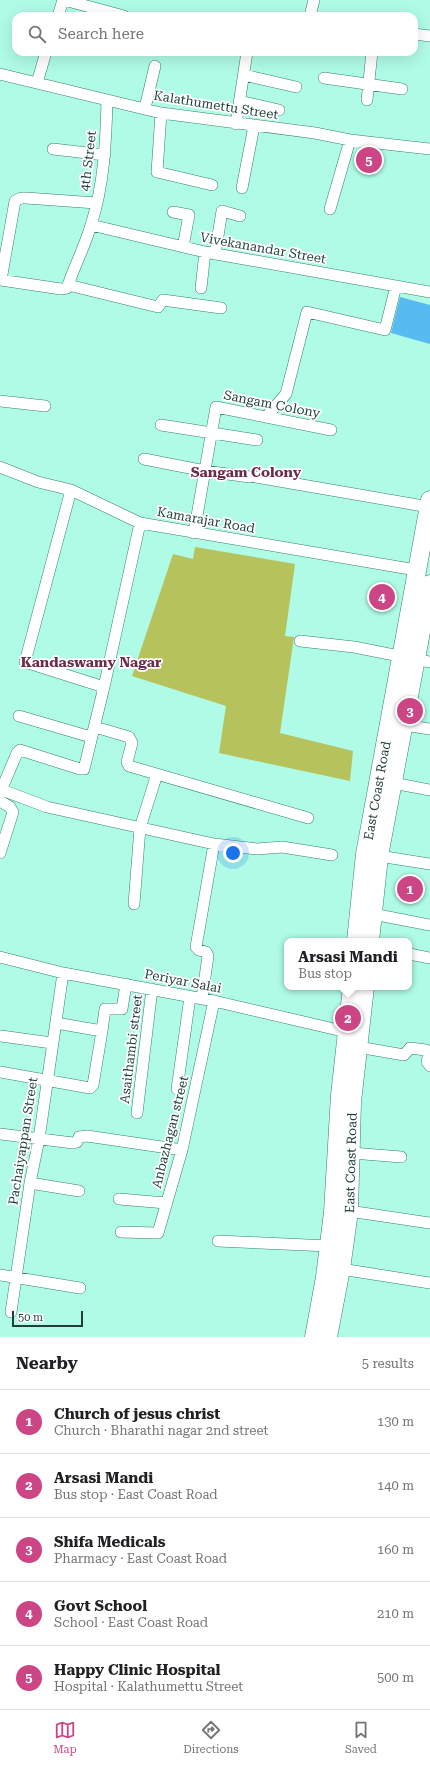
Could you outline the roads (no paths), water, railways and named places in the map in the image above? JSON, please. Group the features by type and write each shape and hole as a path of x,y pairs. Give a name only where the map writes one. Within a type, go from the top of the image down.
{"main road":[{"name":"East Coast Road","path":"356,938 366,846 416,660 416,570 429,503"},
{"name":"East Coast Road","path":"370,938 379,856 430,584"},
{"name":"East Coast Road","path":"328,1337 341,1269 349,1211 355,1038 352,990"},
{"name":"East Coast Road","path":"314,1337 329,1246 337,1158 340,1095 355,1038 364,990"}],"street":[{"path":"59,12 63,0 109,12"},
{"path":"311,12 314,0"},
{"path":"418,34 430,36"},
{"path":"37,82 45,56"},
{"path":"236,124 246,56"},
{"path":"367,100 372,56"},
{"path":"145,108 155,66"},
{"name":"Kalathumettu Street","path":"0,74 161,113 236,124 315,133 350,140 430,149"},
{"path":"244,75 296,87"},
{"path":"324,78 402,89"},
{"name":"4th Street","path":"68,285 91,225 96,203 105,155 107,101"},
{"path":"239,101 279,110"},
{"path":"161,113 157,172 212,185"},
{"path":"242,188 254,126"},
{"path":"330,209 350,140"},
{"path":"53,149 105,155"},
{"path":"96,203 26,198 21,198 16,201 1,280 61,289 66,289 68,285 158,306 163,300 221,308"},
{"path":"200,288 222,211 240,216"},
{"path":"173,212 189,215 183,247"},
{"name":"Vivekanandar Street","path":"91,225 210,253 430,292"},
{"path":"266,417 286,394 307,312 385,330 396,286"},
{"path":"0,401 45,406"},
{"name":"Sangam Colony","path":"194,533 216,406 331,430"},
{"path":"161,425 257,440"},
{"path":"144,459 205,471 429,503"},
{"name":"Kamarajar Road","path":"0,467 38,482 71,490 140,523 416,570"},
{"path":"71,490 25,662 104,687"},
{"path":"1,794 18,751 22,750 81,770 85,766 140,523"},
{"path":"300,641 354,647 416,660"},
{"path":"19,716 93,732 129,737 132,743 128,764 157,774 308,818"},
{"path":"404,724 430,729"},
{"path":"134,904 140,828 157,774"},
{"path":"393,783 430,790"},
{"path":"1,794 47,807 214,844 257,849 282,847 332,855"},
{"path":"0,853 12,812 1,794"},
{"path":"202,998 208,956 206,952 199,950 196,947 214,844"},
{"path":"379,856 430,864"},
{"path":"373,914 430,925"},
{"path":"412,955 430,958"},
{"name":"Periyar Salai","path":"0,957 63,973 202,998 355,1038 404,1055 410,1048 426,1050 428,1053 427,1062 430,1066"},
{"name":"Pachaiyappan Street","path":"11,1312 30,1183 39,1139 63,973"},
{"path":"0,1072 87,1088 92,1087 105,1009 122,1009 126,984"},
{"name":"Asaithambi street","path":"137,1113 152,989"},
{"path":"177,1089 190,997"},
{"name":"Anbazhagan street","path":"121,1232 158,1233 182,1150 214,1001"},
{"path":"56,1023 102,1031"},
{"path":"1,1036 52,1042"},
{"path":"0,1134 73,1144 77,1142 79,1137 87,1136 182,1150"},
{"path":"352,1153 401,1157"},
{"path":"30,1183 79,1191"},
{"path":"119,1198 166,1203"},
{"path":"349,1211 430,1223"},
{"path":"218,1241 329,1246"},
{"path":"341,1269 430,1283"},
{"path":"0,1274 80,1288"}],"water":[{"path":"400,297 430,305 430,344 391,333"}],"place":[{"name":"Happy Clinic Hospital","path":"369,160"},
{"name":"Govt School","path":"382,597"},
{"name":"Shifa Medicals","path":"410,711"},
{"name":"Church of jesus christ","path":"410,889"},
{"name":"Arsasi Mandi","path":"348,1018"}],"district":[{"name":"Sangam Colony","path":"246,472"},
{"name":"Kandaswamy Nagar","path":"91,662"}]}
